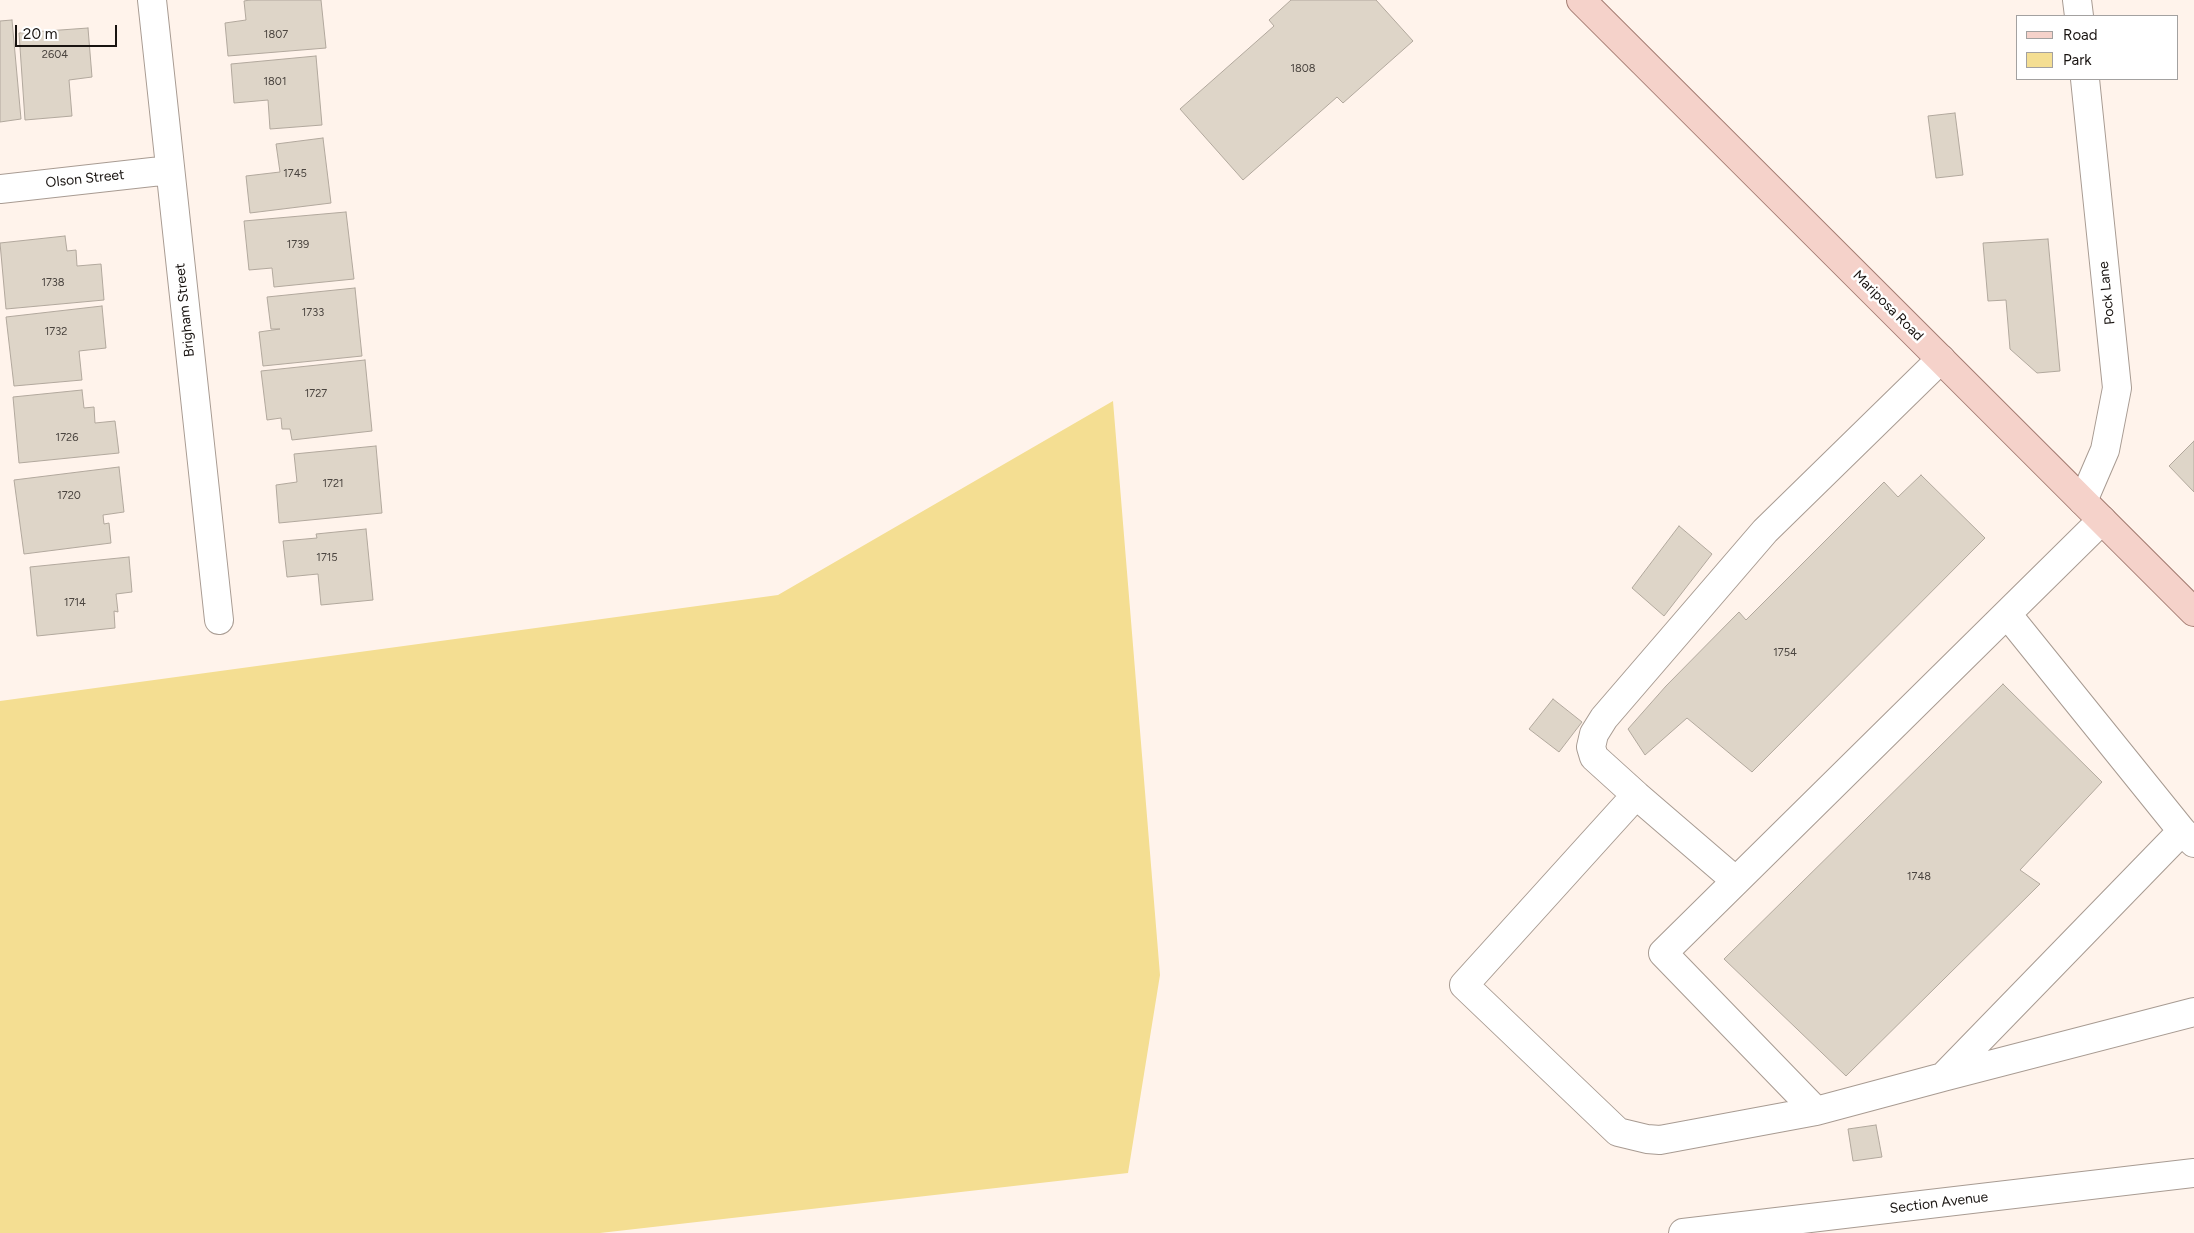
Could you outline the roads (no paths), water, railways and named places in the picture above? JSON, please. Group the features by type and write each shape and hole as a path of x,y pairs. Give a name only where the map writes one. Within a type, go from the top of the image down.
{"main road":[{"name":"Mariposa Road","path":"1581,0 2194,612"}],"street":[{"name":"Brigham Street","path":"152,0 219,620"},
{"path":"2077,0 2079,15"},
{"name":"Pock Lane","path":"2085,80 2117,388 2093,511"},
{"name":"Olson Street","path":"0,189 170,170"},
{"path":"1736,881 1594,757 1591,747 1594,734 1604,718 1765,531 1941,358"},
{"path":"1816,1111 1663,953 2007,614 2093,511"},
{"path":"1943,1076 2188,837 2007,614"},
{"path":"1636,795 1464,985 1618,1132 1660,1140 1816,1111 1943,1076 2194,1012"},
{"name":"Section Avenue","path":"1683,1233 2194,1173"}]}
